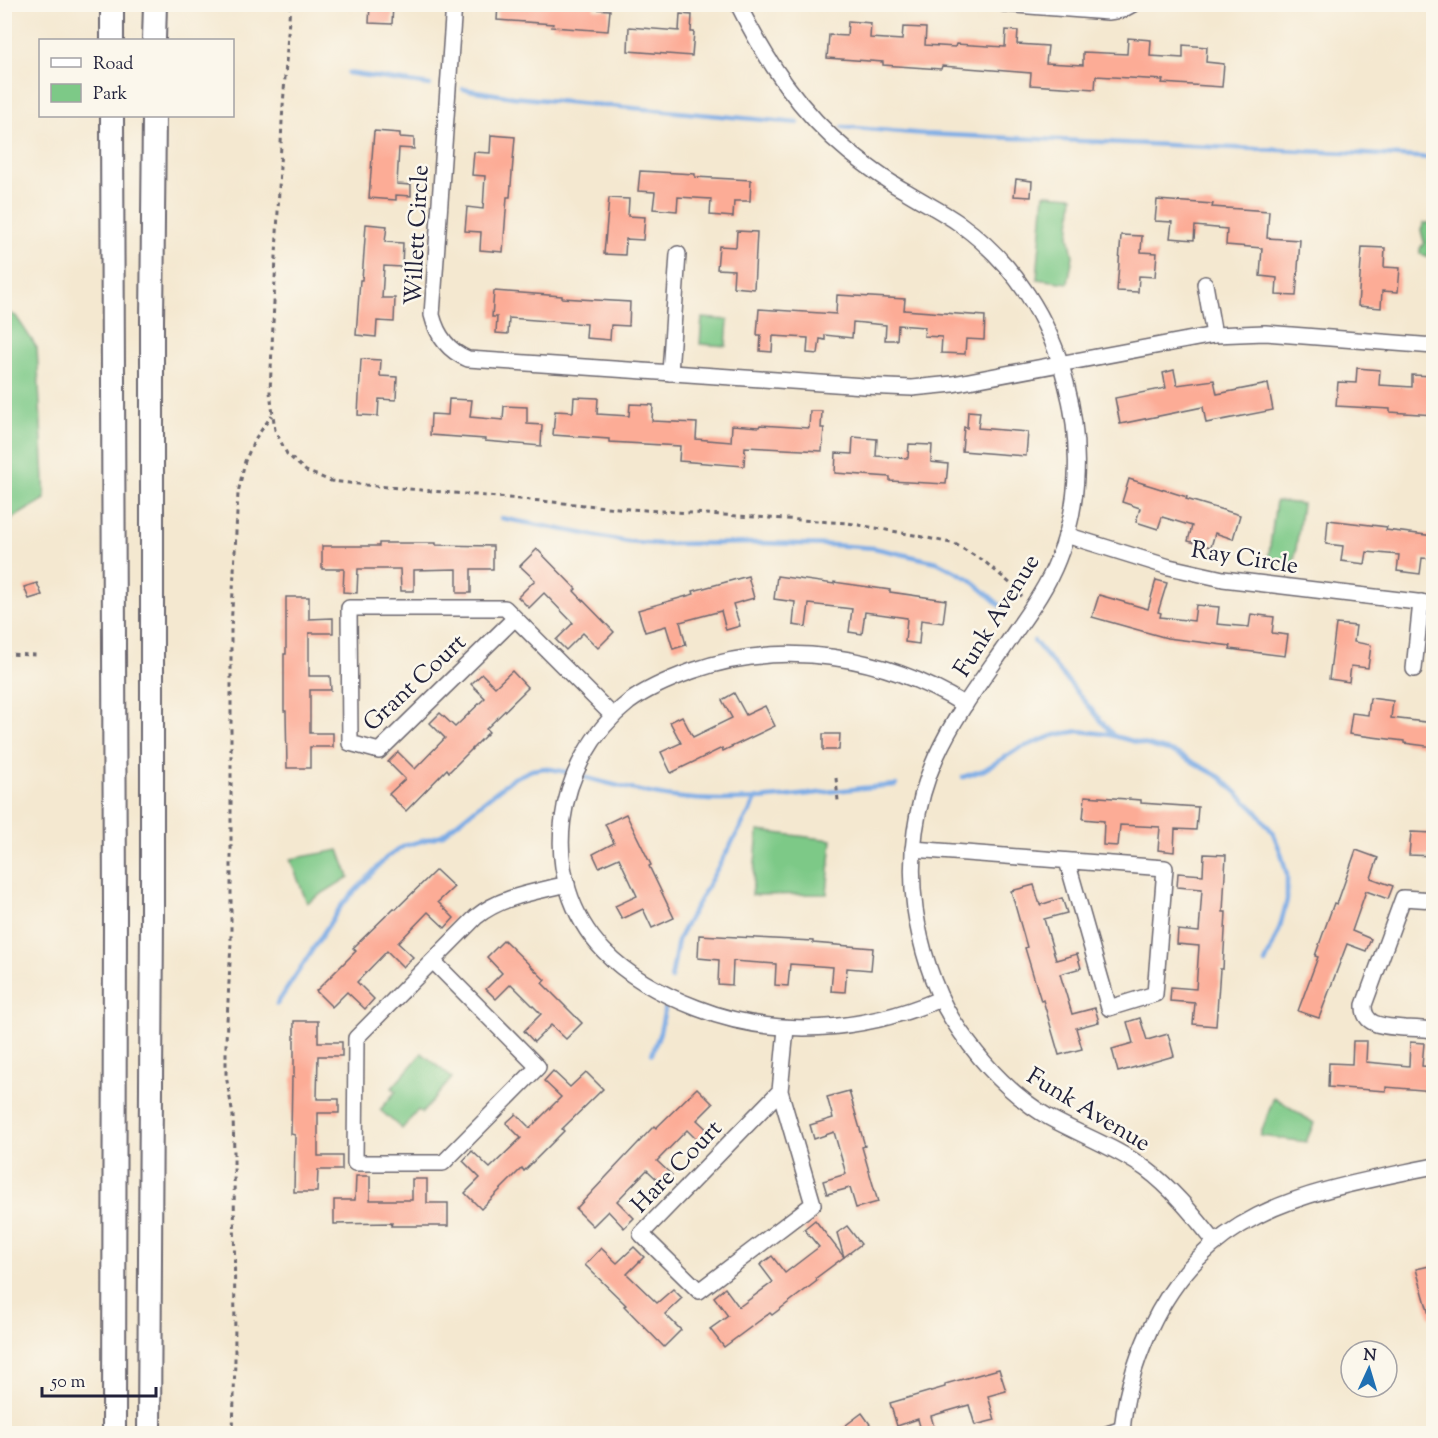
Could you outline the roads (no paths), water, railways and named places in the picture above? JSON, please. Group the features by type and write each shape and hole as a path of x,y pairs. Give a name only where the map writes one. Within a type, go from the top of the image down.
{"highway":[{"path":"112,4 112,39"},
{"path":"154,39 155,4"},
{"path":"112,117 115,896 114,1434"},
{"path":"149,1434 154,117"}],"street":[{"name":"Willett Circle","path":"454,4 432,303 432,315 439,335 454,351 468,359 912,388 953,384 1061,364"},
{"name":"Funk Avenue","path":"738,4 770,63 792,95 808,113 845,149 886,180 935,208 982,242 1020,284 1053,341 1072,408 1075,432 1076,460 1072,511 1059,557 1051,575 1032,609 965,705 945,738 931,770 920,806 913,849 912,873 917,919 922,945 940,999 975,1051 1002,1081 1019,1097 1046,1116 1103,1144 1144,1168 1168,1188 1215,1242"},
{"path":"1004,4 1108,12 1122,10 1133,4"},
{"path":"669,373 678,254"},
{"path":"1205,284 1214,334"},
{"path":"1061,364 1214,334 1264,333 1434,346"},
{"name":"Ray Circle","path":"1066,535 1169,567 1223,579 1427,603 1414,669"},
{"name":"Grant Court","path":"515,618 379,751 350,743 349,608 505,608 515,618 613,716"},
{"path":"940,999 909,1011 869,1022 827,1028 786,1029 709,1013 674,998 638,978 611,958 595,940 579,915 563,871 561,839 563,811 580,763 593,741 613,716 644,692 679,676 729,661 757,656 785,655 846,658 914,680 965,705"},
{"path":"913,849 1165,868 1155,994 1109,1008 1067,861"},
{"path":"434,961 538,1066 443,1163 356,1163 356,1038 487,908 504,900 567,884"},
{"path":"1434,900 1403,898 1364,1005 1368,1020 1380,1026 1434,1030"},
{"name":"Hare Court","path":"780,1091 641,1234 699,1291 813,1204 780,1091 786,1029"},
{"path":"1117,1432 1136,1360 1154,1322 1169,1294 1181,1278 1215,1242 1248,1221 1291,1200 1341,1186 1434,1166"}],"waterway":[{"path":"348,73 430,85"},
{"path":"463,89 513,97 798,123"},
{"path":"843,127 925,134 1434,158"},
{"path":"501,518 628,542 761,543 874,548 937,562 970,579 1003,608"},
{"path":"1034,641 1113,735"},
{"path":"963,777 984,770 1018,749 1055,735 1079,731 1107,734 1176,753 1220,777 1256,811 1273,833 1287,875 1287,900 1279,930 1265,963"},
{"path":"277,1004 341,906 386,858 404,846 442,835 512,779 532,770 545,768 572,773"},
{"path":"580,776 650,793 701,800 785,797 896,785"},
{"path":"671,979 678,940 757,798"},
{"path":"652,1054 665,1009"}]}
